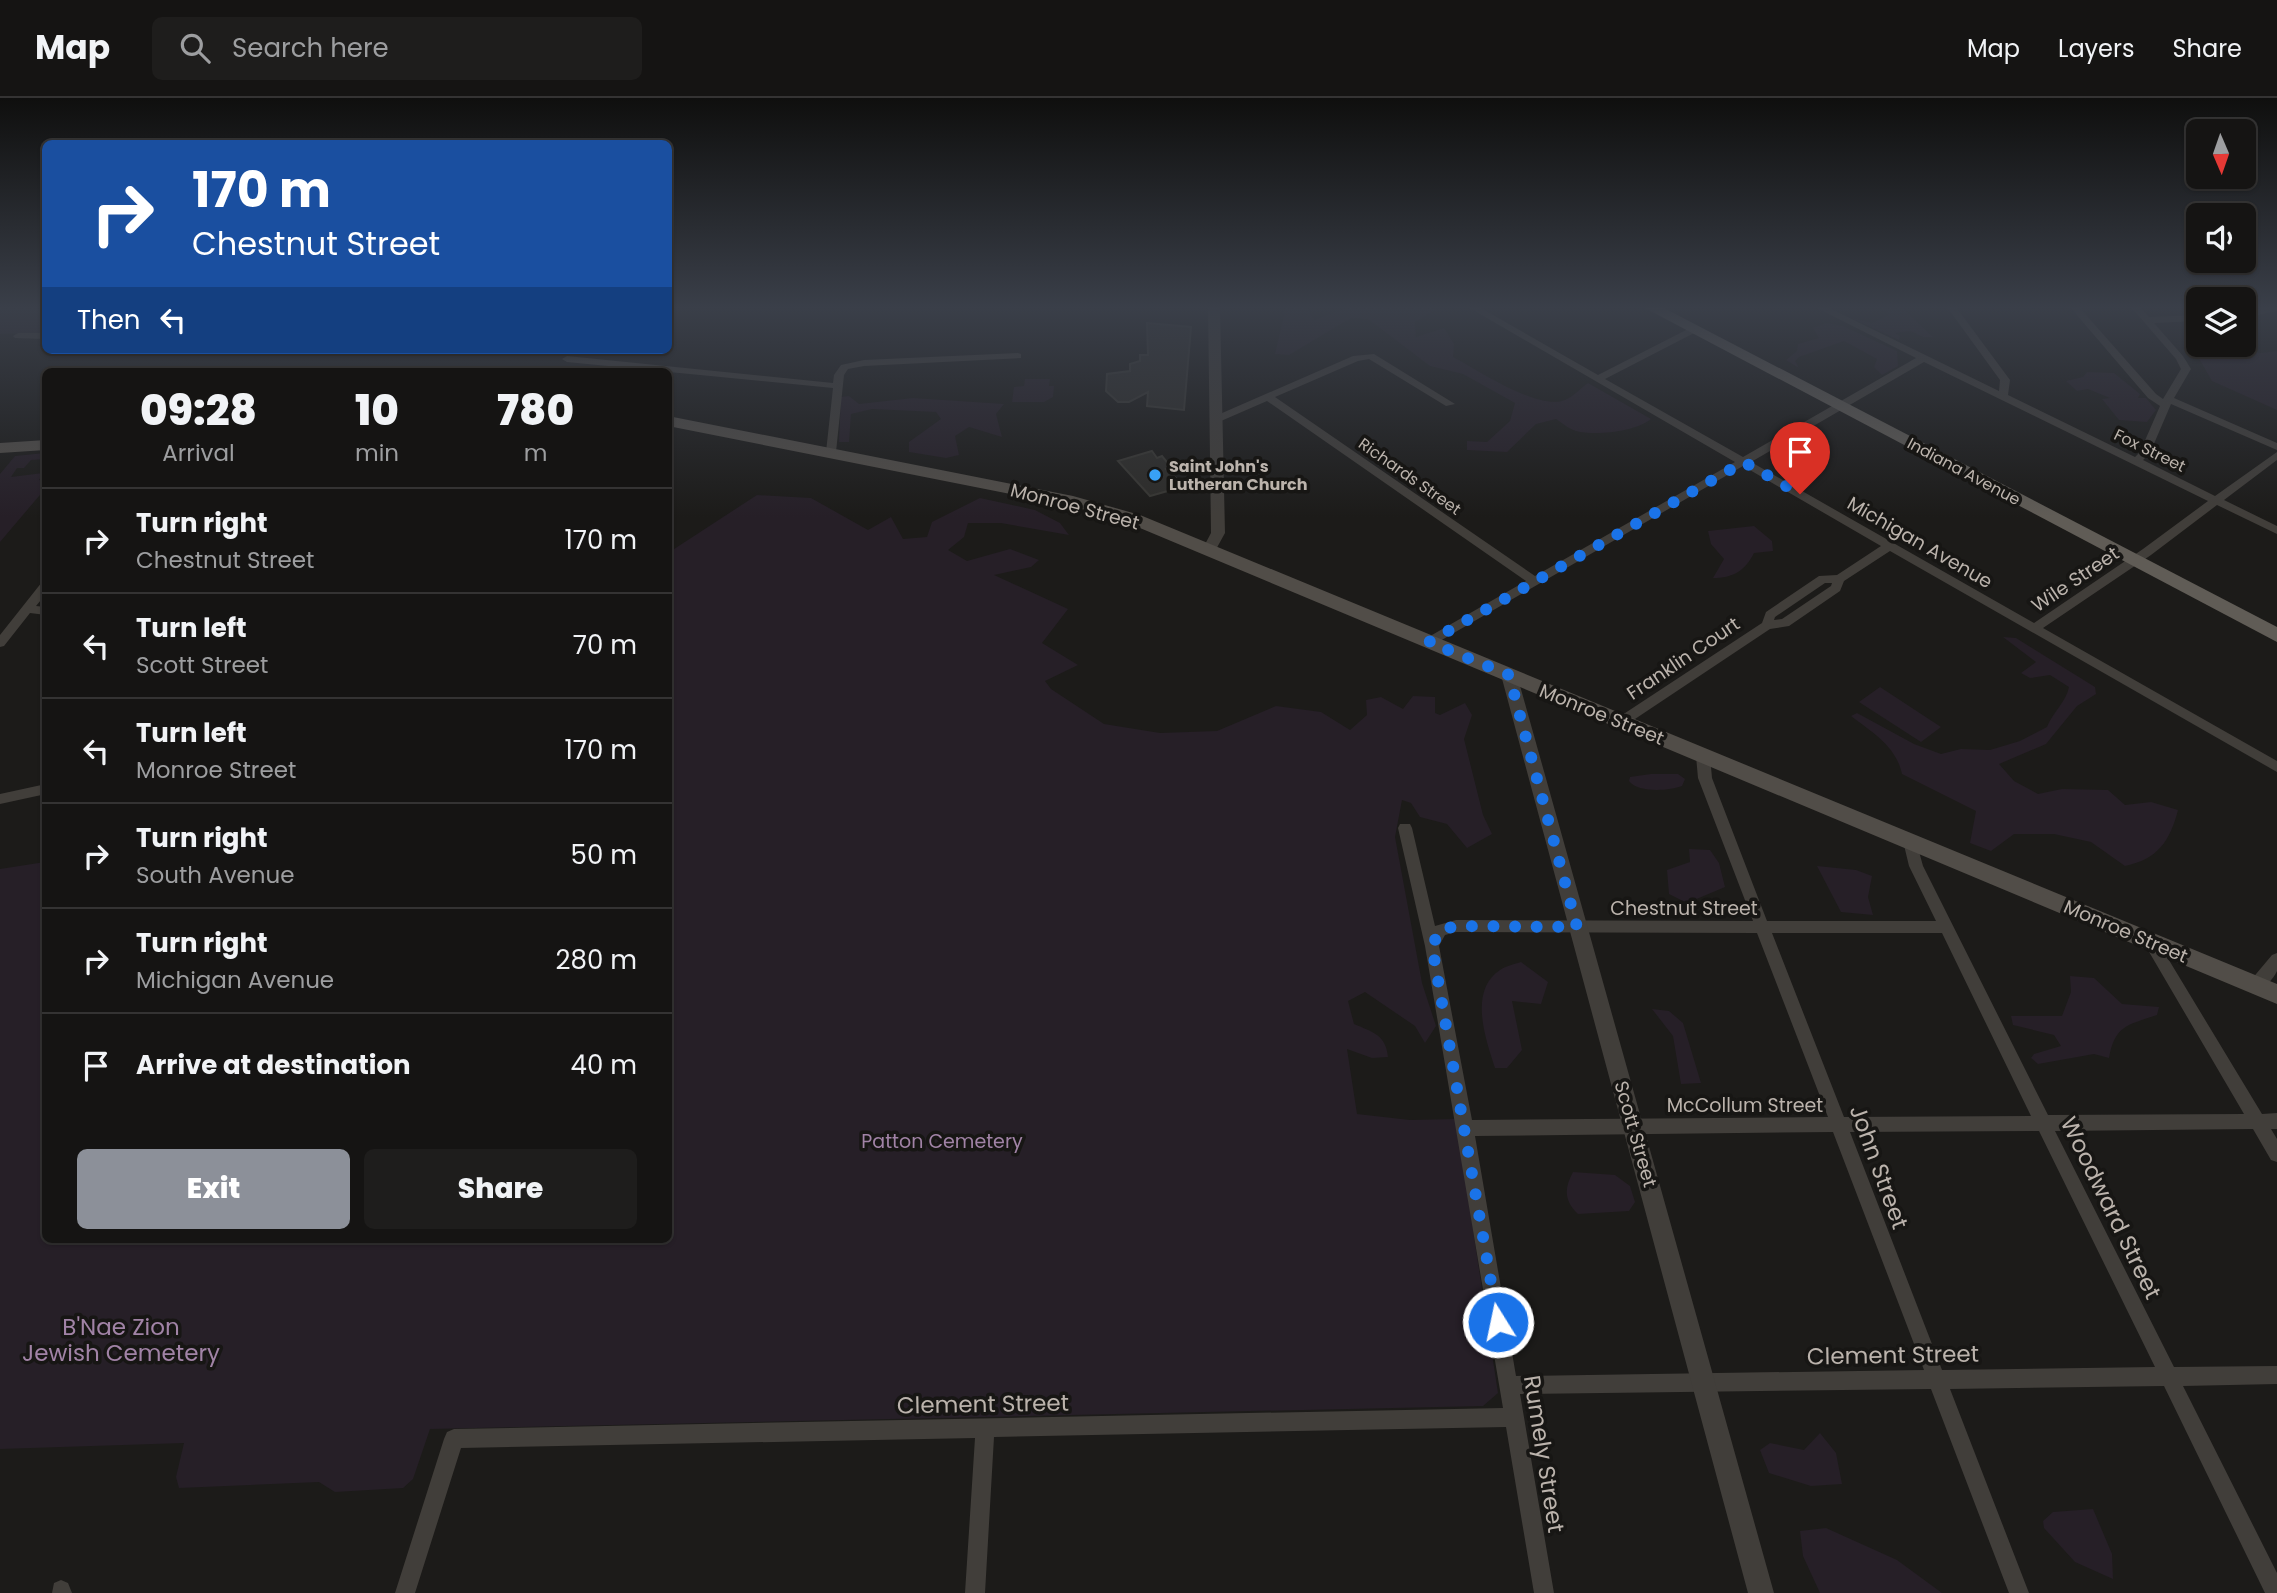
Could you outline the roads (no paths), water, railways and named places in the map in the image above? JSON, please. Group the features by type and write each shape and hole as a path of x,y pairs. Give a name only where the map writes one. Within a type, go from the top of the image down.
{"main road":[{"name":"Indiana Avenue","path":"1783,377 2277,635"},
{"name":"Monroe Street","path":"672,422 1098,508 1209,550 2277,994"},
{"path":"0,448 42,445"}],"street":[{"path":"758,377 838,386"},
{"path":"831,452 839,377"},
{"path":"1209,550 1218,533 1216,377"},
{"path":"1217,419 1314,377"},
{"path":"1405,377 1450,404"},
{"name":"Michigan Avenue","path":"1594,377 2277,767"},
{"path":"1598,379 1602,377"},
{"path":"1429,642 1890,377"},
{"name":"Fox Street","path":"1963,377 2277,530"},
{"path":"2003,377 2005,380 2003,396"},
{"path":"2135,377 2152,396 2277,447"},
{"path":"2136,461 2145,453 2182,377"},
{"name":"Richards Street","path":"1268,397 1534,581"},
{"path":"2216,500 2277,455"},
{"name":"Wile Street","path":"2035,628 2216,500"},
{"name":"Franklin Court","path":"1621,722 1767,625 1784,623 1836,589 1839,579 1891,545"},
{"path":"0,643 42,590"},
{"path":"27,609 42,611"},
{"name":"Scott Street","path":"1509,675 1761,1593"},
{"name":"John Street","path":"1703,756 1705,778 1761,927 1841,1125 1842,1136 2019,1593"},
{"path":"0,799 42,790"},
{"name":"Rumely Street","path":"1405,828 1432,946 1511,1385 1512,1417 1544,1593"},
{"name":"Woodward Street","path":"1910,841 1916,866 2276,1593"},
{"name":"Chestnut Street","path":"1432,946 1440,930 1456,926 1947,927"},
{"path":"2150,942 2277,1154"},
{"path":"2256,985 2277,959"},
{"name":"McCollum Street","path":"1465,1128 2277,1121"},
{"name":"Clement Street","path":"1511,1385 2168,1374 2277,1375"},
{"name":"Clement Street","path":"405,1593 454,1439 1512,1417"},
{"path":"975,1593 985,1429"}],"place":[{"name":"Saint John's Lutheran Church","path":"1155,475"}],"park label":[{"name":"Patton Cemetery","path":"942,1141"},
{"name":"B'Nae Zion Jewish Cemetery","path":"121,1340"}]}
